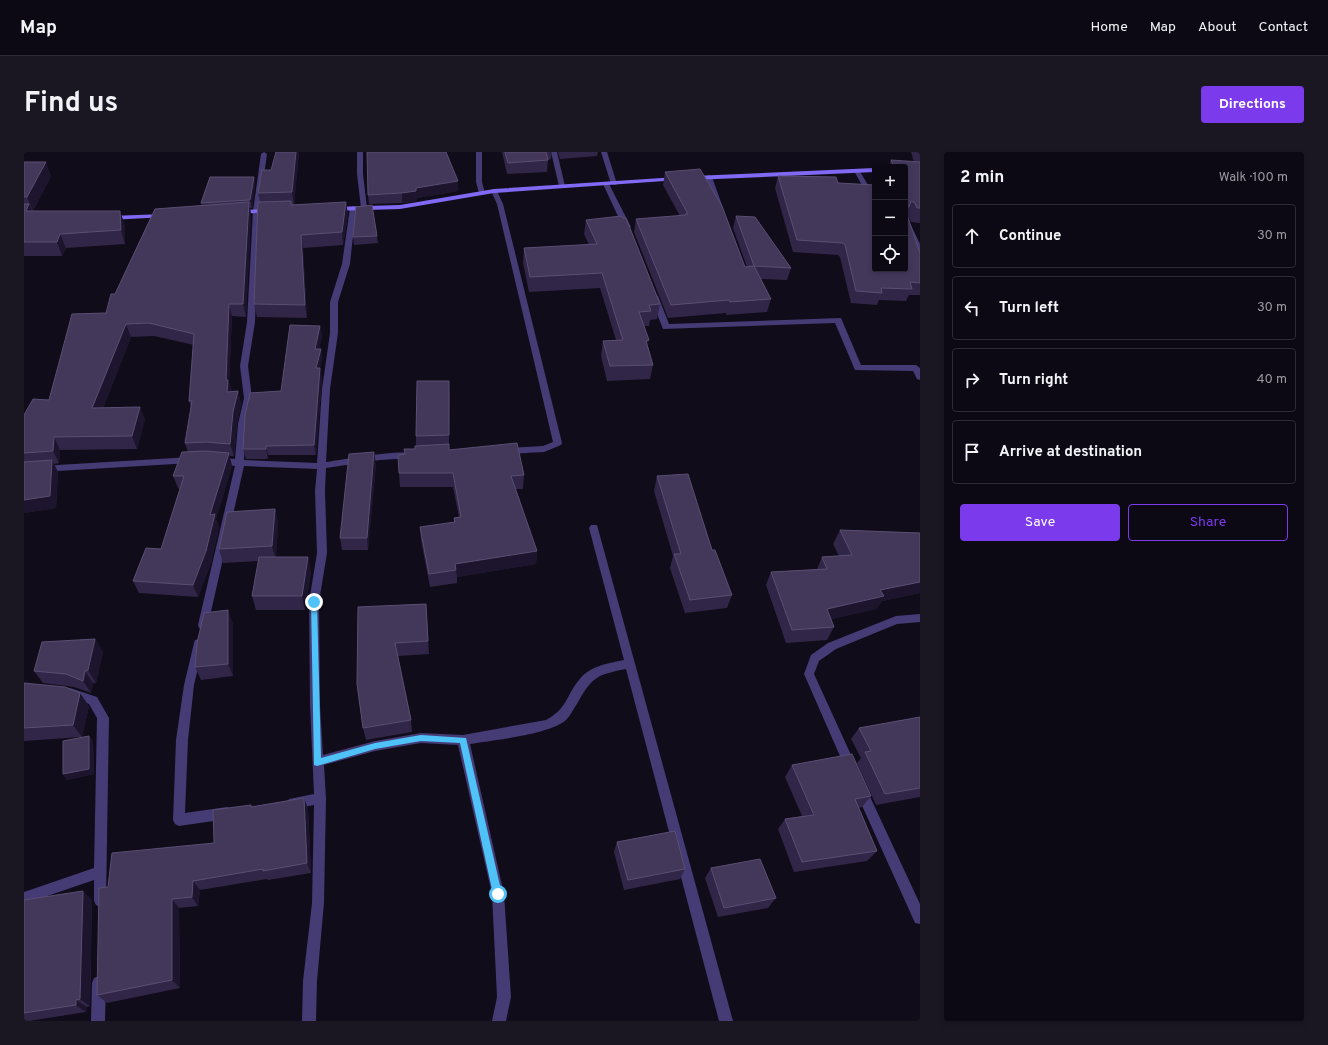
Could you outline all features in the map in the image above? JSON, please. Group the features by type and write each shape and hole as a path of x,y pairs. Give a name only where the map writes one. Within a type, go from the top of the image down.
{"street":[{"path":"309,1021 310,981 318,903 320,799 317,762 314,602 322,553 320,491 326,389 334,333 334,302 346,264 358,208 360,152"},
{"path":"479,152 479,182 482,193"},
{"path":"554,152 562,186"},
{"path":"604,152 614,184"},
{"path":"234,812 179,820 182,740 189,685 239,470 242,424 248,398 244,366 251,322 256,211 264,154"},
{"path":"323,209 400,207 494,191 562,186 709,177 872,170"},
{"path":"857,171 865,186 872,190"},
{"path":"709,177 722,213"},
{"path":"606,184 631,237"},
{"path":"494,191 500,204 558,443 544,449 497,451"},
{"path":"227,212 278,210"},
{"path":"101,217 123,218 175,215"},
{"path":"908,226 920,252"},
{"path":"650,285 666,326 838,320 858,368 916,368 920,377"},
{"path":"24,470 206,459 230,460 239,463 322,466 380,457 419,455"},
{"path":"594,528 629,664 726,1021"},
{"path":"920,618 896,620 832,646 815,658 809,674 920,918"},
{"path":"317,762 375,746 421,738 463,740 548,724 562,717 570,706 582,682 593,674 607,668 629,664"},
{"path":"60,692 74,693 93,700 103,718 100,911"},
{"path":"463,740 498,894 504,997 499,1021"},
{"path":"281,805 320,799"},
{"path":"24,898 101,872"},
{"path":"98,1021 99,974"}],"building":[{"path":"276,152 296,152 292,192 258,193 262,170 271,170"},
{"path":"367,152 446,152 458,181 416,188 416,191 368,195"},
{"path":"505,152 546,152 548,160 508,163"},
{"path":"891,160 920,162 920,208 917,208 915,203 911,201 908,207 908,164 893,164"},
{"path":"24,162 46,162 27,197 24,197"},
{"path":"700,169 722,206 745,267 754,266 771,299 730,302 729,300 671,305 636,219 688,214 665,172"},
{"path":"778,176 836,177 838,183 872,185 872,272 908,272 908,218 920,253 920,283 910,282 912,289 881,288 882,293 856,291 845,245 843,243 797,240"},
{"path":"210,177 254,177 250,200 201,203"},
{"path":"291,201 291,205 346,202 342,232 301,235 305,305 254,304 258,202"},
{"path":"249,202 243,304 229,304 226,380 228,380 227,392 238,391 233,412 230,444 206,442 185,443 192,401 189,401 194,334 149,323 126,324 92,408 140,407 132,436 54,437 53,451 24,453 24,415 33,399 49,400 72,314 106,313 111,294 115,294 155,209"},
{"path":"24,204 29,204 26,211 120,211 121,230 60,234 57,242 24,242"},
{"path":"372,205 377,236 353,237 356,207"},
{"path":"621,216 626,218 660,304 649,305 651,311 639,312 649,340 646,341 653,365 610,366 603,341 623,340 602,273 530,277 524,248 597,244 586,220"},
{"path":"736,216 755,217 791,268 754,266"},
{"path":"290,325 320,326 315,349 321,349 316,368 320,368 314,445 266,446 266,449 243,449 245,415 250,393 281,391"},
{"path":"417,381 449,381 449,435 416,436"},
{"path":"517,443 524,475 511,476 537,551 455,564 456,570 429,574 420,527 455,522 454,518 461,517 453,473 399,473 398,455 405,454 404,449 415,449 415,446 449,444 449,450"},
{"path":"206,451 229,453 210,515 215,514 206,551 193,585 133,581 146,548 161,549 184,476 173,476 182,452"},
{"path":"374,452 367,538 340,538 349,454"},
{"path":"52,460 50,496 24,500 24,462"},
{"path":"688,474 712,550 715,550 732,595 690,600 674,554 681,554 657,476"},
{"path":"275,509 272,546 219,549 227,512"},
{"path":"840,530 920,533 920,582 880,590 884,596 827,609 834,627 792,630 771,572 827,569 822,557 852,555"},
{"path":"259,557 308,557 302,596 252,596"},
{"path":"426,604 428,641 395,643 411,720 363,728 357,684 358,607"},
{"path":"228,610 228,664 195,667 197,643 204,613"},
{"path":"95,639 88,670 85,671 83,681 66,674 34,671 42,642"},
{"path":"24,683 65,687 80,693 73,725 24,728"},
{"path":"920,717 920,788 885,794 865,752 871,751 859,728"},
{"path":"89,736 89,769 63,774 63,741"},
{"path":"852,754 871,796 855,799 877,851 802,862 785,819 814,815 792,765"},
{"path":"304,798 307,863 193,881 192,897 172,899 172,980 97,995 99,888 108,887 112,853 214,843 213,810 251,805 251,807"},
{"path":"675,831 685,869 628,880 617,842"},
{"path":"760,859 776,898 724,908 711,868"},
{"path":"83,891 80,999 76,1000 76,1005 24,1013 24,900"}],"route":[{"path":"314,602 317,762 375,746 421,738 463,740 498,894"}]}
